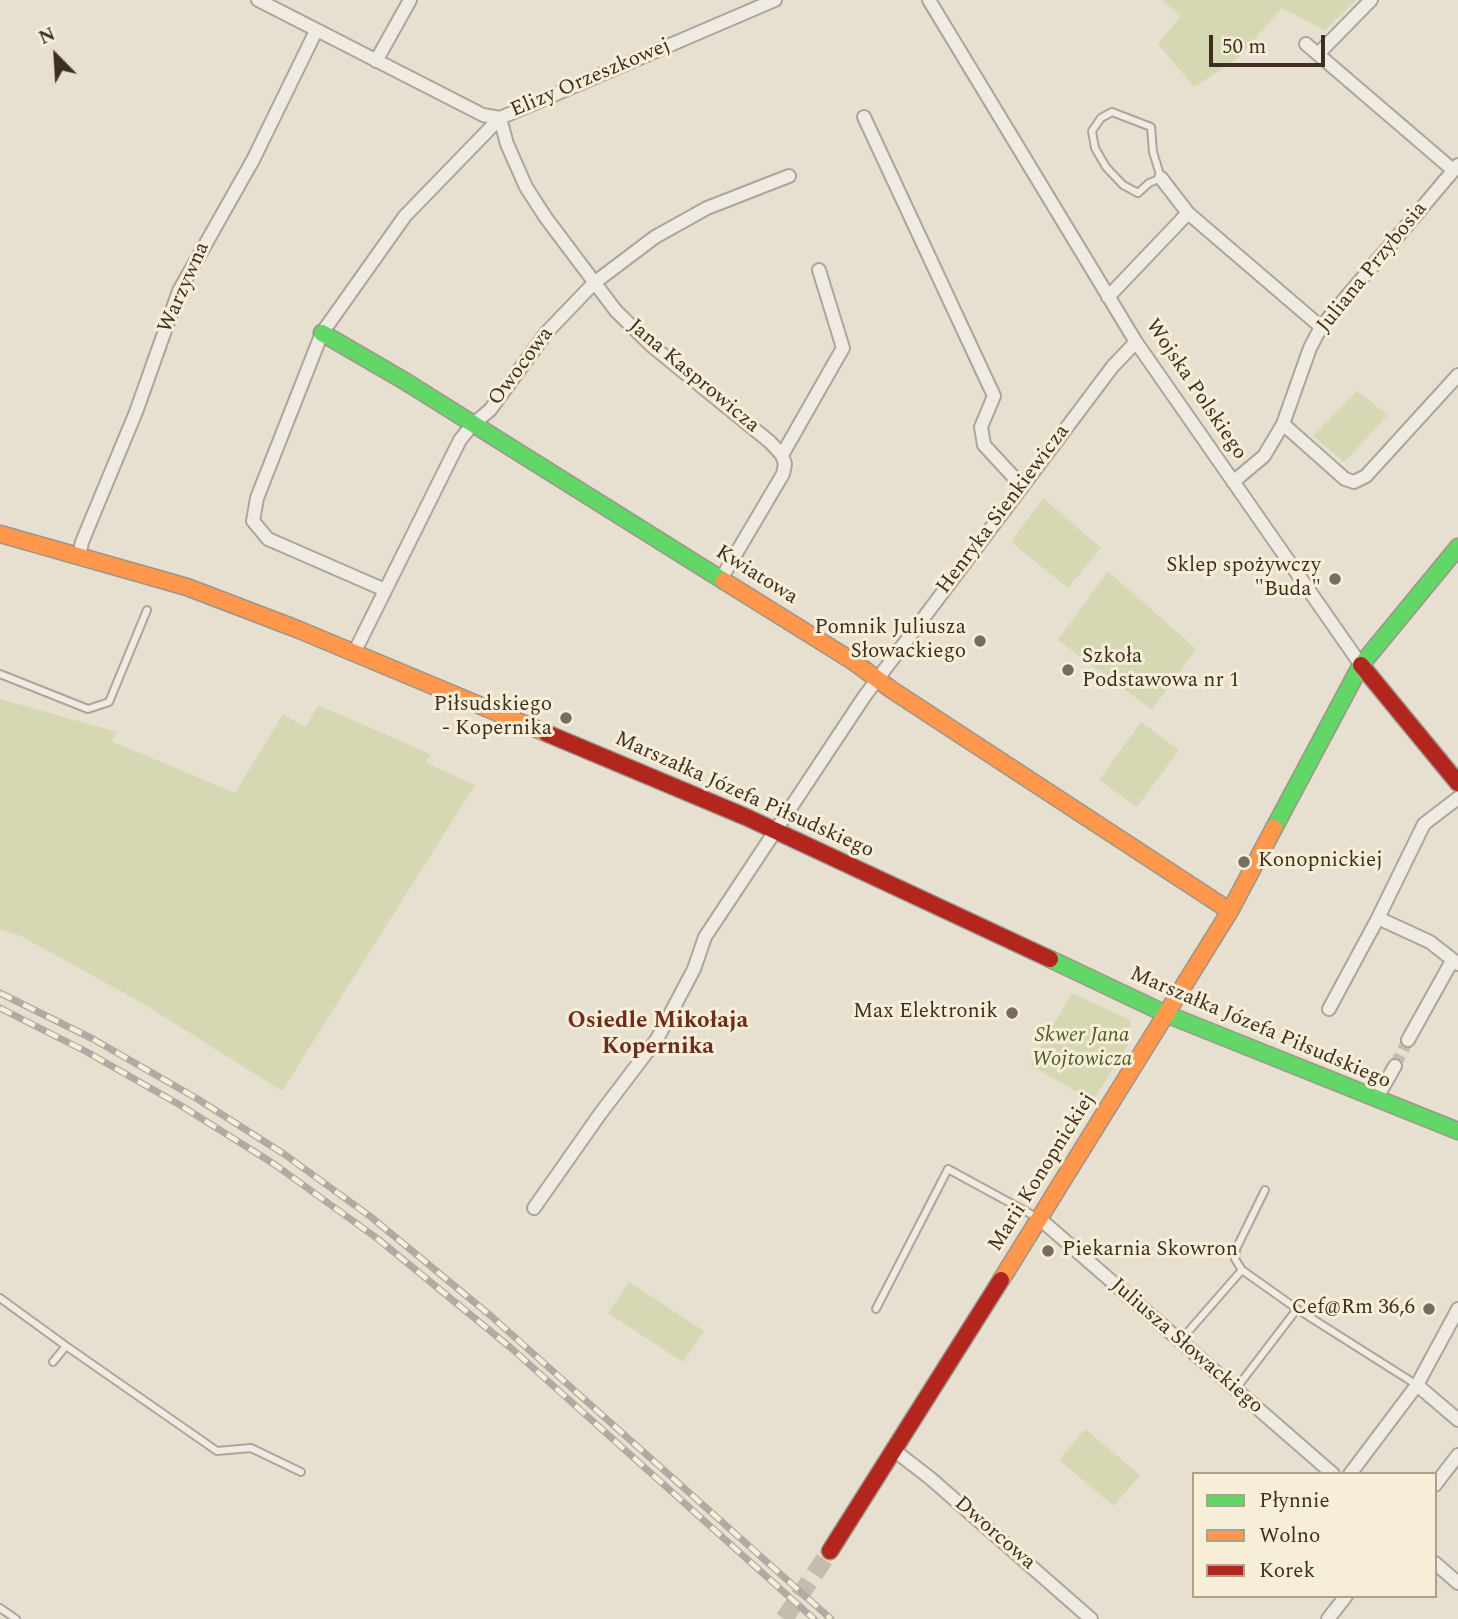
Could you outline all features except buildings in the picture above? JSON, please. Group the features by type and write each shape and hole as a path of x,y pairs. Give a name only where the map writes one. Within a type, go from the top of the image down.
{"street":[{"name":"Elizy Orzeszkowej","path":"258,0 483,115 500,118 775,0"},
{"path":"376,61 410,0"},
{"name":"Wojska Polskiego","path":"929,0 1136,342 1362,664 1458,783"},
{"path":"1318,53 1371,0"},
{"name":"Warzywna","path":"79,556 82,542 136,412 179,291 253,159 316,31"},
{"path":"1306,44 1456,167"},
{"path":"864,117 994,396 981,427 984,445 1022,486"},
{"path":"385,590 268,539 253,522 257,498 322,333 405,216 500,118"},
{"name":"Jana Kasprowicza","path":"500,118 526,187 616,311 652,346 770,442 782,455"},
{"name":"Juliana Przybosia","path":"1233,482 1264,456 1283,424 1310,348 1321,327 1456,167"},
{"name":"Owocowa","path":"354,653 460,440 472,425 490,410 547,332 594,284 655,237 707,208 789,176"},
{"path":"1161,177 1188,213 1321,327"},
{"path":"1108,297 1188,213"},
{"path":"721,579 783,474 785,464 782,455 843,348 819,270"},
{"name":"Kwiatowa","path":"322,333 403,380 854,662 1230,911"},
{"name":"Henryka Sienkiewicza","path":"534,1208 657,1039 694,969 705,937 877,679 1113,366 1136,342"},
{"path":"1283,424 1345,479 1354,482 1366,476 1458,375"},
{"name":"Marszałka Józefa Piłsudskiego","path":"0,534 187,587 249,609 600,754 776,831 1166,1014 1458,1131"},
{"name":"Marii Konopnickiej","path":"830,1551 1040,1219 1230,911 1362,664 1458,547"},
{"path":"1329,1009 1424,824 1458,798"},
{"path":"1378,918 1430,942 1455,963 1408,1040"},
{"path":"1376,1099 1395,1066"},
{"name":"Juliusza Słowackiego","path":"1040,1219 1331,1472"},
{"path":"1352,1472 1417,1385 1458,1309"},
{"path":"1417,1385 1458,1420"},
{"name":"Dworcowa","path":"895,1451 930,1478 1091,1619"},
{"path":"1437,1482 1458,1455"},
{"path":"1437,1565 1458,1583"},
{"path":"1328,1619 1344,1598"}],"lane":[{"path":"1112,112 1151,127 1153,152 1161,177 1138,193 1123,185 1106,167 1096,148 1092,131 1101,118 1112,112"},
{"path":"0,674 88,709 109,702 147,610"},
{"path":"876,1309 947,1169 1040,1219"},
{"path":"1265,1190 1236,1249 1235,1259 1242,1270 1297,1309 1417,1385"},
{"path":"1180,1341 1242,1270"},
{"path":"0,1298 217,1451 251,1447 301,1472"},
{"path":"1235,1390 1297,1309"},
{"path":"53,1362 66,1346"},
{"path":"0,1608 16,1619"}],"green space":[{"path":"1162,0 1356,0 1325,30 1282,8 1238,58 1194,87 1158,44 1181,16"},
{"path":"1357,391 1388,415 1344,462 1313,436"},
{"path":"1043,498 1101,548 1068,588 1011,542"},
{"path":"1108,571 1196,649 1152,710 1058,640"},
{"path":"0,699 117,732 111,741 235,793 283,714 306,727 318,705 430,754 426,763 475,785 282,1091 144,1004 21,936 0,929"},
{"path":"1141,722 1179,750 1137,807 1099,780"},
{"name":"Skwer Jana Wojtowicza","path":"1072,993 1130,1020 1131,1038 1128,1045 1093,1101 1030,1065"},
{"path":"629,1282 704,1331 683,1362 608,1313"},
{"path":"1085,1429 1140,1475 1114,1506 1059,1460"}],"tunnel":[{"path":"1395,1066 1408,1040"},
{"path":"784,1619 830,1551"}],"railway":[{"path":"0,993 93,1039 196,1098 284,1154 371,1217 491,1316 831,1619"},
{"path":"0,1008 87,1052 180,1105 274,1164 378,1239 511,1348 814,1619"}],"traffic: fast":[{"path":"322,333 403,380 724,581"},
{"path":"1274,828 1361,665 1458,547"},
{"path":"1050,959 1166,1014 1458,1131"}],"traffic: slow":[{"path":"0,534 187,587 297,629 546,733"},
{"path":"724,581 854,662 892,690 1230,911"},
{"path":"1001,1280 1230,911 1274,828"}],"traffic: jam":[{"path":"1361,665 1458,783"},
{"path":"546,733 746,817 1050,959"},
{"path":"830,1551 1001,1280"}],"place":[{"name":"Sklep spożywczy \"Buda\"","path":"1335,579"},
{"name":"Pomnik Juliusza Słowackiego","path":"980,641"},
{"name":"Szkoła Podstawowa nr 1","path":"1068,670"},
{"name":"Piłsudskiego - Kopernika","path":"566,718"},
{"name":"Konopnickiej","path":"1244,862"},
{"name":"Max Elektronik","path":"1012,1013"},
{"name":"Piekarnia Skowron","path":"1048,1251"},
{"name":"Cef@Rm 36,6","path":"1429,1309"}],"district":[{"name":"Osiedle Mikołaja Kopernika","path":"658,1035"}]}
